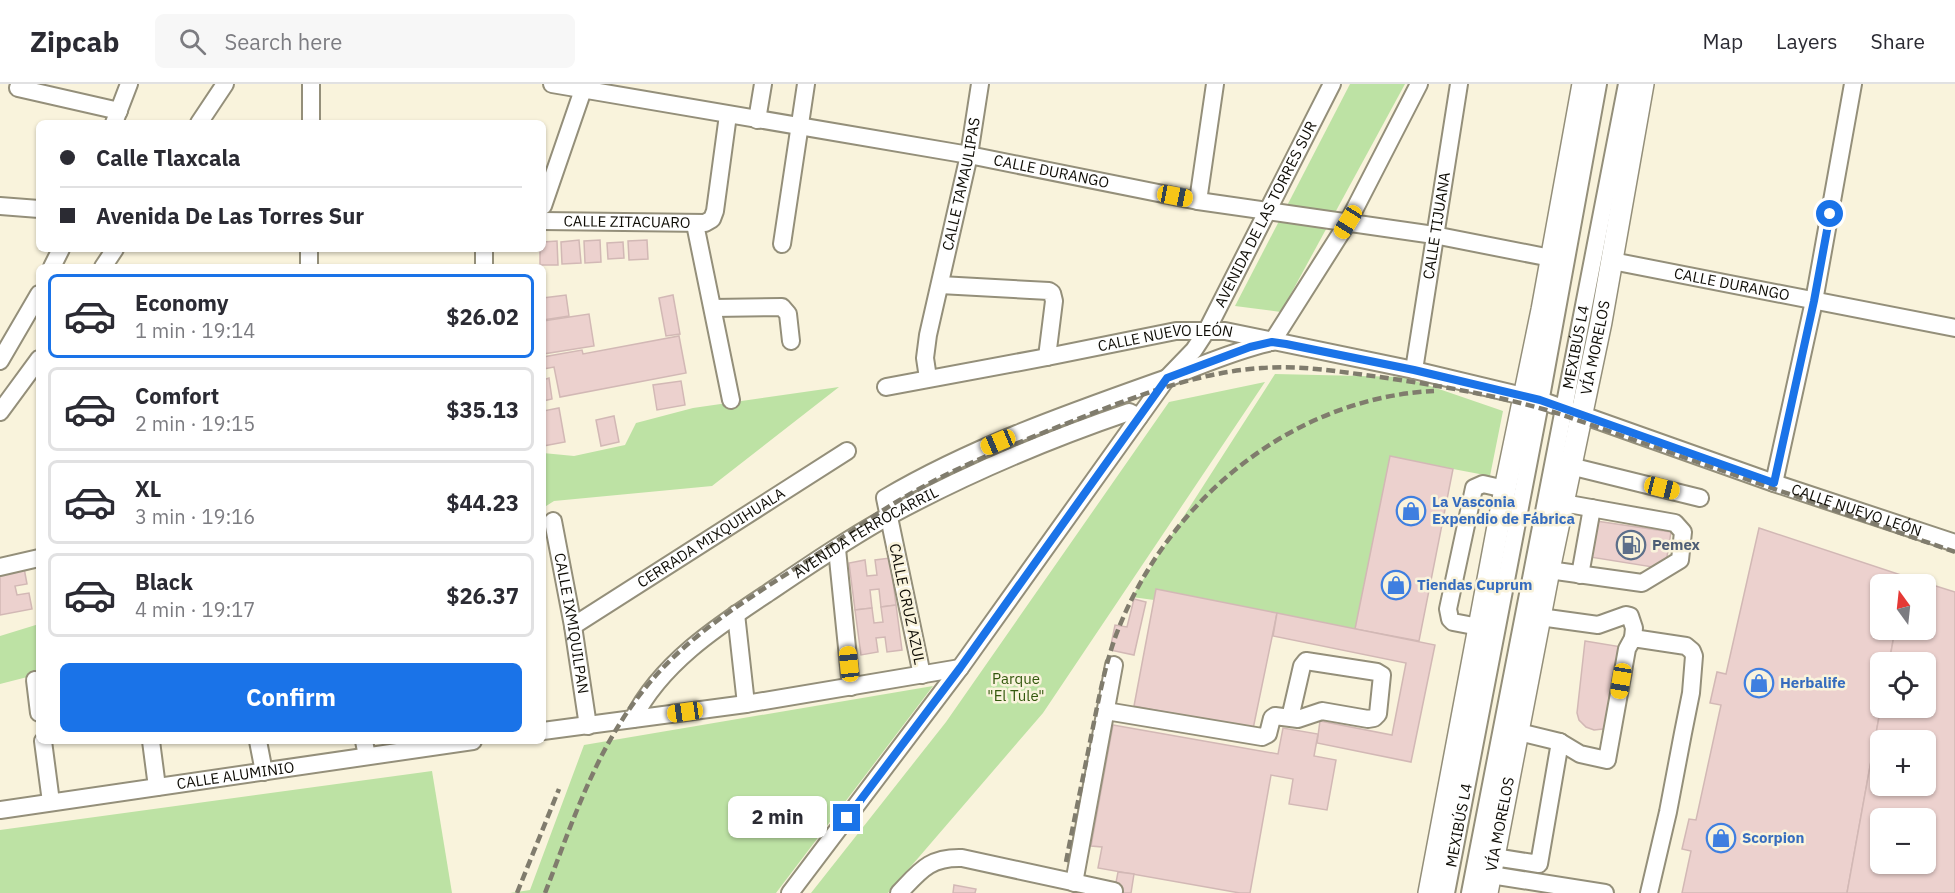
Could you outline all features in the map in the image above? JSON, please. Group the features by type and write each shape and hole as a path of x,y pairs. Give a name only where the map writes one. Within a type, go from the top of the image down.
{"main road":[{"path":"1429,893 1505,489 1533,398 1551,258 1583,84"},
{"name":"VÍA MORELOS","path":"1491,875 1570,466 1573,411 1612,261 1643,84"}],"street":[{"path":"18,88 116,117 129,84"},
{"path":"201,120 225,84"},
{"path":"311,84 311,120"},
{"name":"CALLE DURANGO","path":"552,84 584,87 800,128 969,155 1198,201 1434,235 1551,258"},
{"path":"757,120 763,84"},
{"path":"782,244 806,84"},
{"name":"CALLE TAMAULIPAS","path":"928,378 925,350 969,155 980,84"},
{"path":"1198,201 1215,84"},
{"name":"AVENIDA DE LAS TORRES SUR","path":"790,893 960,668 1167,378 1194,350 1207,330 1332,84"},
{"path":"1272,342 1348,222 1419,84"},
{"name":"CALLE TIJUANA","path":"1414,370 1459,84"},
{"name":"MEXIBÚS L4","path":"1446,893 1533,398 1598,84"},
{"name":"MEXIBÚS L4","path":"1470,893 1573,411 1628,84"},
{"path":"1774,483 1814,301 1853,84"},
{"path":"546,197 584,87"},
{"name":"CALLE ZITACUARO","path":"546,221 705,223 714,215 728,115"},
{"path":"0,206 36,209"},
{"path":"695,224 731,399"},
{"name":"CALLE DURANGO","path":"1612,261 1955,328"},
{"path":"940,285 1043,290 1052,293 1054,301 1047,357"},
{"path":"0,361 36,299"},
{"path":"713,308 782,307 788,314 791,341"},
{"name":"CALLE NUEVO LEÓN","path":"886,387 1176,331 1207,330 1243,334 1533,398 1774,483 1955,543"},
{"name":"AVENIDA FERROCARRIL","path":"885,498 924,476 1012,436 1250,347 1272,342"},
{"path":"0,412 36,363"},
{"name":"AVENIDA FERROCARRIL","path":"633,719 639,707 665,673 700,640 736,614 889,516 947,486 1049,442 1129,412 1138,417"},
{"name":"CERRADA MIXQUIHUALA","path":"573,626 848,451"},
{"path":"1570,466 1700,498"},
{"path":"1479,627 1453,621 1450,619 1448,609 1472,491 1476,486 1483,484 1505,489"},
{"name":"CALLE CRUZ AZUL","path":"885,498 922,675"},
{"path":"1549,570 1642,583 1676,564 1681,558 1683,532 1675,523 1563,503"},
{"path":"1580,575 1592,508"},
{"name":"CALLE IXMIQUILPAN","path":"553,521 573,626 588,726"},
{"path":"837,549 851,687"},
{"path":"0,567 36,559"},
{"path":"736,614 746,704"},
{"path":"1519,732 1560,742 1580,754 1607,760 1627,649 1633,638 1635,627 1630,616 1619,617 1598,625 1540,617"},
{"path":"1633,638 1686,646 1692,651 1694,660 1691,693 1668,812 1649,893"},
{"path":"1106,711 1258,737 1268,734 1273,717 1278,716 1290,718 1302,718 1322,711 1374,718 1378,714 1382,675 1377,672 1306,661 1302,666 1290,718"},
{"path":"1074,883 1114,665"},
{"path":"546,731 746,704 960,668"},
{"path":"35,680 36,688"},
{"path":"1535,887 1560,742"},
{"path":"42,744 51,802"},
{"path":"151,744 157,787"},
{"path":"259,744 264,772"},
{"name":"CALLE ALUMINIO","path":"0,810 264,772 366,748 427,744"},
{"path":"898,893 929,864 948,857 962,858 1114,891"},
{"path":"1491,875 1539,864"},
{"path":"1491,875 1535,887 1605,893"}],"green space":[{"path":"1350,84 1405,84 1281,312 1235,306"},
{"path":"1275,374 1404,377 1503,411 1490,476 1390,457 1355,629 1156,589 1154,600 1132,597"},
{"name":"Parque \"El Tule\"","path":"1265,382 1043,713 888,893 811,893 946,722 1169,402"},
{"path":"839,387 712,486 554,501 546,506 546,453 574,456 625,445 636,423 693,408"},
{"path":"36,625 36,675 0,684 0,636"},
{"path":"933,686 776,893 510,893 530,890 584,745"},
{"path":"432,771 452,893 0,893 0,830"}],"building":[{"path":"579,240 581,263 562,264 561,242"},
{"path":"600,240 601,262 585,263 584,241"},
{"path":"647,240 648,259 629,260 628,241"},
{"path":"557,241 558,265 540,264 540,252 546,252 546,242"},
{"path":"623,242 624,258 608,259 607,243"},
{"path":"566,295 569,316 546,320 546,298"},
{"path":"673,295 680,334 666,336 659,298"},
{"path":"589,314 594,346 546,354 546,321"},
{"path":"679,336 686,373 560,397 554,367 546,368 546,356 582,350 583,354"},
{"path":"549,378 552,399 546,400 546,379"},
{"path":"681,381 685,405 657,410 653,385"},
{"path":"559,408 565,442 546,445 546,410"},
{"path":"614,416 619,442 601,446 596,420"},
{"path":"1390,456 1453,469 1419,641 1355,629"},
{"name":"Pemex","path":"1596,521 1671,532 1665,569 1590,557"},
{"path":"1759,528 1898,574 1870,574 1870,640 1893,640 1891,652 1870,652 1870,718 1879,718 1877,730 1870,730 1870,766 1847,893 1682,893 1691,851 1682,849 1689,819 1696,820 1721,705 1710,703 1717,672 1726,674"},
{"path":"890,558 896,605 881,607 879,589 870,590 872,608 855,610 849,563 865,560 867,576 877,575 875,560"},
{"path":"24,568 27,584 15,586 17,595 29,593 32,609 0,615 0,573"},
{"path":"1936,586 1955,592 1955,893 1847,893 1870,766 1870,796 1936,796 1936,730 1877,730 1879,718 1936,718 1936,652 1891,652 1893,640 1936,640"},
{"path":"1156,589 1277,613 1253,729 1134,706"},
{"path":"1134,599 1146,602 1134,655 1110,650 1115,625 1127,627"},
{"path":"896,605 902,650 887,652 885,637 876,638 878,652 861,655 855,610 872,608 874,623 883,622 881,607"},
{"path":"1277,613 1435,645 1411,762 1317,743 1320,721 1392,735 1406,663 1273,636"},
{"path":"1585,641 1622,647 1610,723 1603,729 1594,730 1586,727 1579,720 1577,713"},
{"path":"1113,725 1278,754 1283,728 1318,734 1314,756 1336,760 1327,810 1289,804 1293,779 1271,775 1250,893 1098,868 1102,847 1091,846"},
{"path":"1118,872 1134,874 1131,893 1114,893"},
{"path":"954,885 976,889 975,893 953,893"}],"railway":[{"path":"545,893 587,786 613,735 628,710 646,687 680,651 699,635 739,605 873,517 937,479 1088,415 1195,379 1240,370 1277,367 1306,368 1403,380 1495,397 1563,415 1955,552"},
{"path":"1066,862 1099,698 1112,647 1138,587 1167,542 1201,502 1240,466 1283,436 1331,414 1381,398 1434,391"},
{"path":"517,893 559,789"}],"place":[{"name":"La Vasconia Expendio de Fábrica","path":"1411,511"},
{"name":"Pemex","path":"1631,545"},
{"name":"Tiendas Cuprum","path":"1396,585"},
{"name":"Herbalife","path":"1759,683"},
{"name":"Scorpion","path":"1721,838"}],"route":[{"path":"847,818 960,668 1167,378 1250,347 1272,342 1286,344 1414,370 1540,400 1774,483 1814,301 1830,214"}]}
